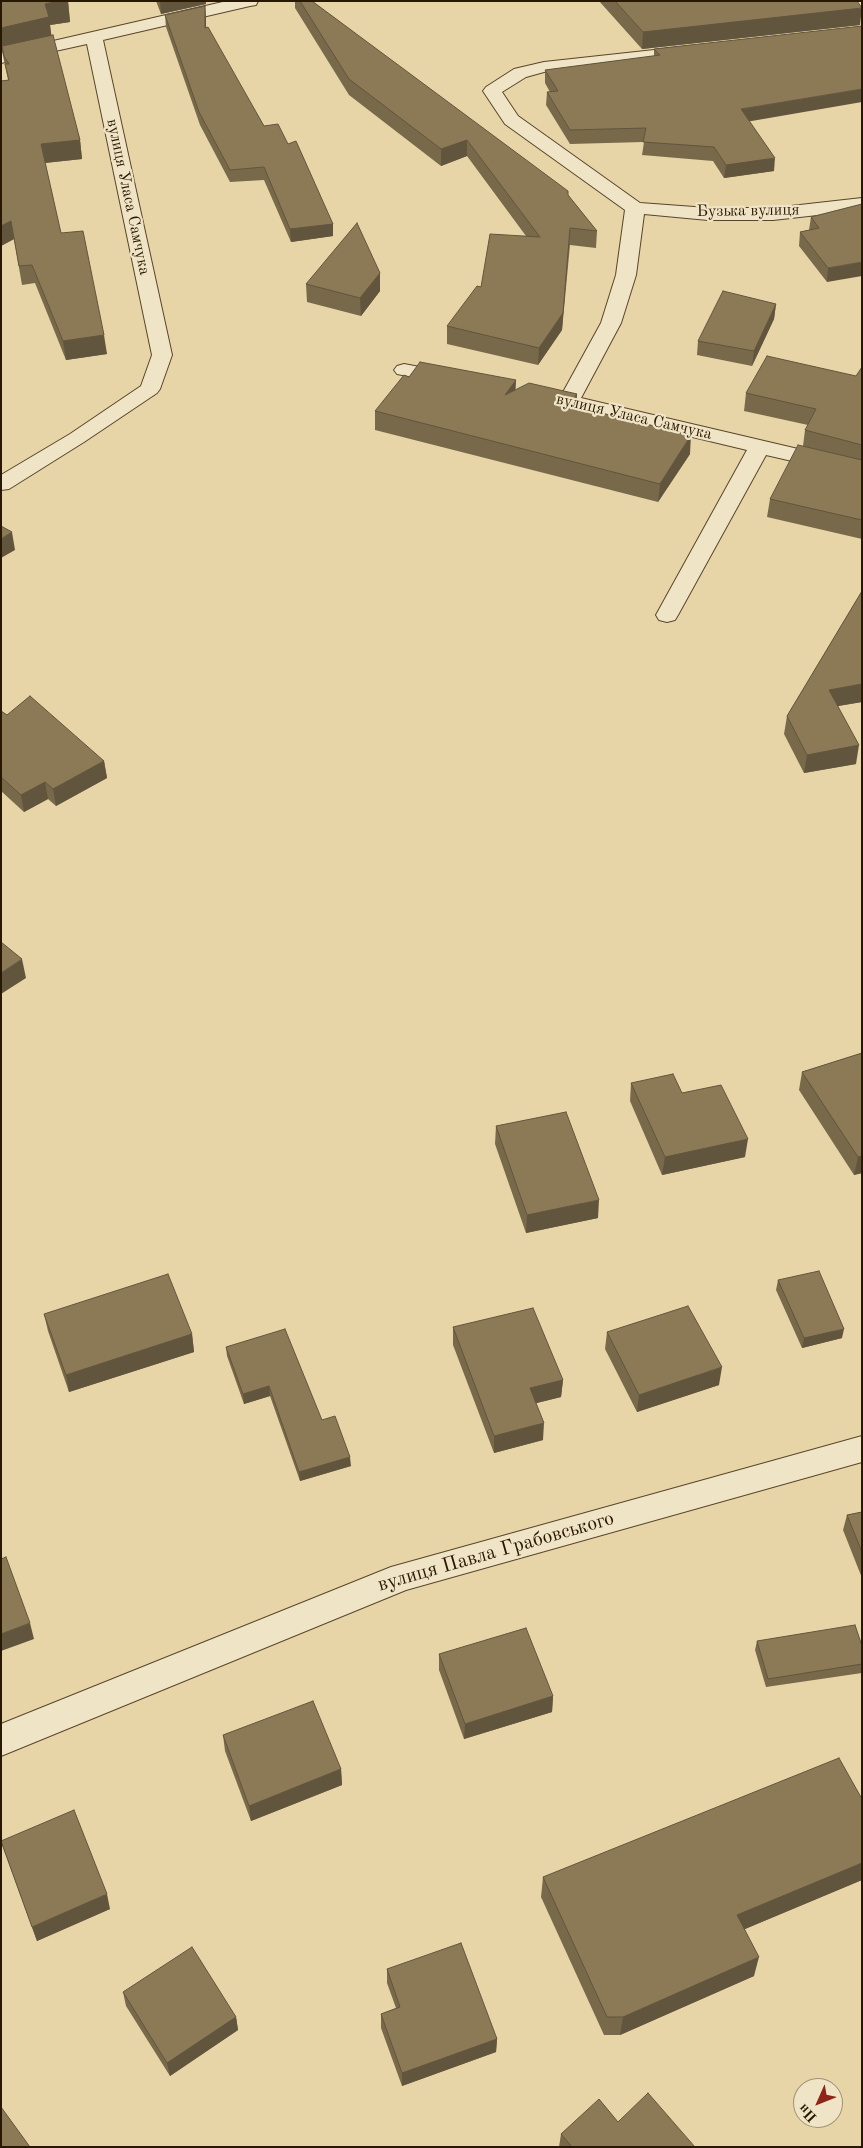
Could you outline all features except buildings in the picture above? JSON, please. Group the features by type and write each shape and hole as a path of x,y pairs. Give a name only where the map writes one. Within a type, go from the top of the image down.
{"street":[{"path":"1,58 250,1"},
{"name":"вулиця Уласа Самчука","path":"1,484 77,438 150,388 162,355 94,38"},
{"path":"570,401 611,323 626,275 634,208 595,178 511,120 492,91 520,73 544,67 713,49"},
{"name":"Бузька вулиця","path":"634,208 708,214 773,214 862,204"},
{"path":"404,370 469,382"},
{"name":"вулиця Уласа Самчука","path":"534,394 862,471"},
{"path":"668,615 760,446"},
{"name":"вулиця Павла Грабовського","path":"1,1740 402,1577 862,1449"}]}
